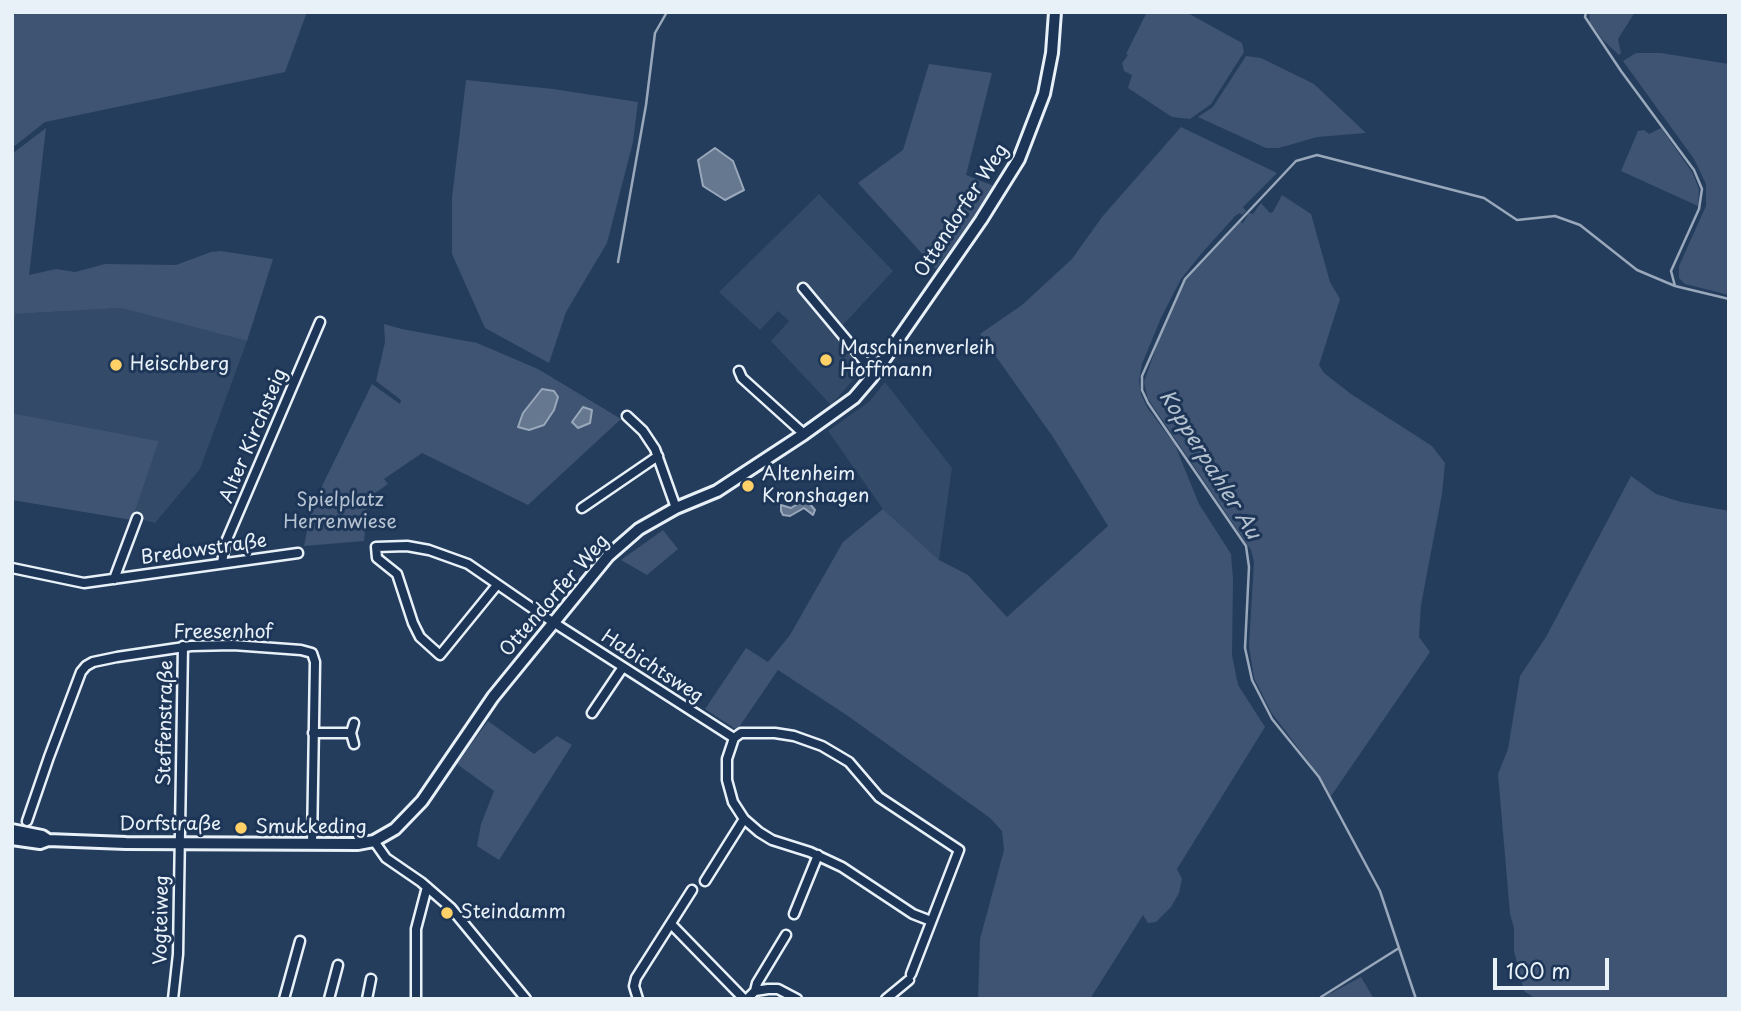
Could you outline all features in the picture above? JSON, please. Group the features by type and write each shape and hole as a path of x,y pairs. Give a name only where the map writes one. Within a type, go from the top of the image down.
{"main road":[{"name":"Ottendorfer Weg","path":"374,841 395,829 411,815 493,697 608,556 639,529 676,508 717,491 804,433 854,398 875,374 981,220 1018,159 1044,94 1052,53 1055,12"},
{"name":"Dorfstraße","path":"12,830 42,836 48,840"},
{"name":"Dorfstraße","path":"12,839 40,843 48,840 127,844 358,844 374,841"}],"street":[{"path":"803,288 875,374"},
{"name":"Alter Kirchsteig","path":"222,564 225,544 320,322"},
{"path":"739,371 742,378 804,433"},
{"path":"627,416 643,431 658,456 676,508"},
{"path":"582,508 658,456"},
{"name":"Bredowstraße","path":"114,579 137,518"},
{"name":"Habichtsweg","path":"497,585 440,655 420,637 397,574 377,558 376,547 407,547 447,555 468,564 734,738"},
{"name":"Bredowstraße","path":"12,568 69,582 85,583 298,553"},
{"name":"Freesenhof","path":"27,821 81,672 93,662 183,646 233,645 312,653 315,662 313,733"},
{"name":"Steffenstraße","path":"179,842 183,646"},
{"path":"592,713 623,667"},
{"path":"354,723 351,733 354,744"},
{"path":"312,844 313,733 351,733"},
{"path":"886,999 910,977 959,850 878,797 849,762 822,746 794,736 775,733 741,733 734,738 727,759 727,780 733,802 744,819 772,840 818,855 860,877 913,914 931,921"},
{"path":"705,881 744,819"},
{"path":"374,841 386,858 451,908 526,999"},
{"name":"Vogteiweg","path":"173,999 178,954 179,842"},
{"path":"794,914 818,855"},
{"path":"416,999 416,929 427,887"},
{"path":"638,999 634,982 692,890"},
{"path":"671,923 746,999 755,991 757,983 786,935"},
{"path":"284,999 300,941"},
{"path":"329,999 338,965"},
{"path":"367,999 371,979"},
{"path":"755,991 778,989 797,999"}],"shaded area":[{"path":"715,148 733,161 744,190 725,200 703,186 698,160"},
{"path":"819,194 893,271 841,327 871,360 831,405 771,341 789,321 778,311 760,330 719,292"},
{"path":"122,308 247,341 200,469 155,523 133,517 159,441 12,413 14,314"},
{"path":"885,382 952,468 939,560 883,509 828,431 869,402"},
{"path":"542,389 554,391 558,397 554,410 544,425 529,430 518,427 523,413"},
{"path":"583,407 592,410 590,423 578,428 572,422"},
{"path":"799,503 809,503 815,510 813,515 804,508 790,516 783,515 781,505 791,508"}],"green space":[{"path":"25,12 307,12 285,72 45,122 12,148 12,15"},
{"path":"1147,12 1186,12 1242,43 1244,52 1211,104 1190,119 1172,117 1128,88 1132,75 1124,71 1122,63"},
{"path":"1589,12 1635,12 1618,39 1621,53 1619,55 1603,40 1590,22"},
{"path":"1636,53 1661,53 1729,64 1729,295 1685,284 1679,278 1679,266 1706,206 1706,184 1694,159 1623,61"},
{"path":"1246,56 1261,58 1314,84 1366,133 1317,137 1279,148 1266,148 1198,117 1213,107"},
{"path":"929,64 992,73 966,175 996,187 936,269 858,183 903,150"},
{"path":"466,80 553,89 638,102 633,142 607,243 566,312 549,363 485,328 452,254 452,198"},
{"path":"1181,127 1277,173 1243,207 1246,211 1242,215 1236,215 1181,279 1142,364 1139,381 1147,407 1175,445 1199,504 1231,554 1232,655 1238,685 1265,727 1177,869 1182,879 1179,893 1171,907 1156,922 1148,923 1143,915 1090,999 978,999 980,939 1004,850 1002,831 990,818 848,716 778,670 737,730 705,709 746,648 768,662 790,635 843,542 883,509 939,560 968,575 1007,617 1108,526 1053,437 980,334 1022,305 1072,259 1102,217"},
{"path":"46,128 29,275 56,269 75,272 105,264 176,265 221,251 273,259 247,341 121,308 15,314 12,350 12,154"},
{"path":"1661,128 1692,172 1699,189 1698,206 1621,171 1638,131 1644,130 1649,134"},
{"path":"1282,195 1311,214 1330,282 1340,299 1319,365 1324,373 1351,394 1432,446 1445,463 1442,494 1421,605 1419,637 1430,652 1331,796 1271,712 1254,678 1249,646 1254,562 1251,550 1148,399 1144,382 1159,339 1186,279 1240,222 1243,223 1249,213 1253,214 1261,203 1270,213 1273,212"},
{"name":"Spielplatz Herrenwiese","path":"384,324 477,343 538,369 621,419 528,505 422,453 384,479 388,484 368,498 364,541 304,546 310,516 323,484 372,384 400,404 401,400 376,381 385,342"},
{"path":"12,413 159,441 132,520 12,500"},
{"path":"1631,476 1656,494 1681,502 1729,511 1729,999 1536,999 1524,991 1514,951 1498,774 1508,749 1520,676 1546,637"},
{"path":"663,530 678,549 647,575 621,560"},
{"path":"488,721 534,754 557,736 572,745 499,860 477,846 481,824 494,791 457,764"},
{"path":"1361,977 1374,999 1319,999 1322,998"}],"waterway":[{"path":"618,262 646,105 655,33 667,12"},
{"path":"1586,12 1585,17 1621,71 1694,170 1702,189 1699,209 1671,271 1675,286"},
{"name":"Kopperpahler Au","path":"1416,999 1380,891 1319,777 1272,719 1252,680 1245,648 1249,567 1246,546 1148,403 1142,390 1142,376 1185,279 1296,161 1317,155 1484,198 1517,220 1555,216 1580,225 1637,270 1675,286 1729,299"},
{"path":"1321,997 1399,948"}],"place":[{"name":"Maschinenverleih Hoffmann","path":"826,360"},
{"name":"Heischberg","path":"116,365"},
{"name":"Altenheim Kronshagen","path":"748,486"},
{"name":"Smukkeding","path":"241,828"},
{"name":"Steindamm","path":"447,913"}]}
